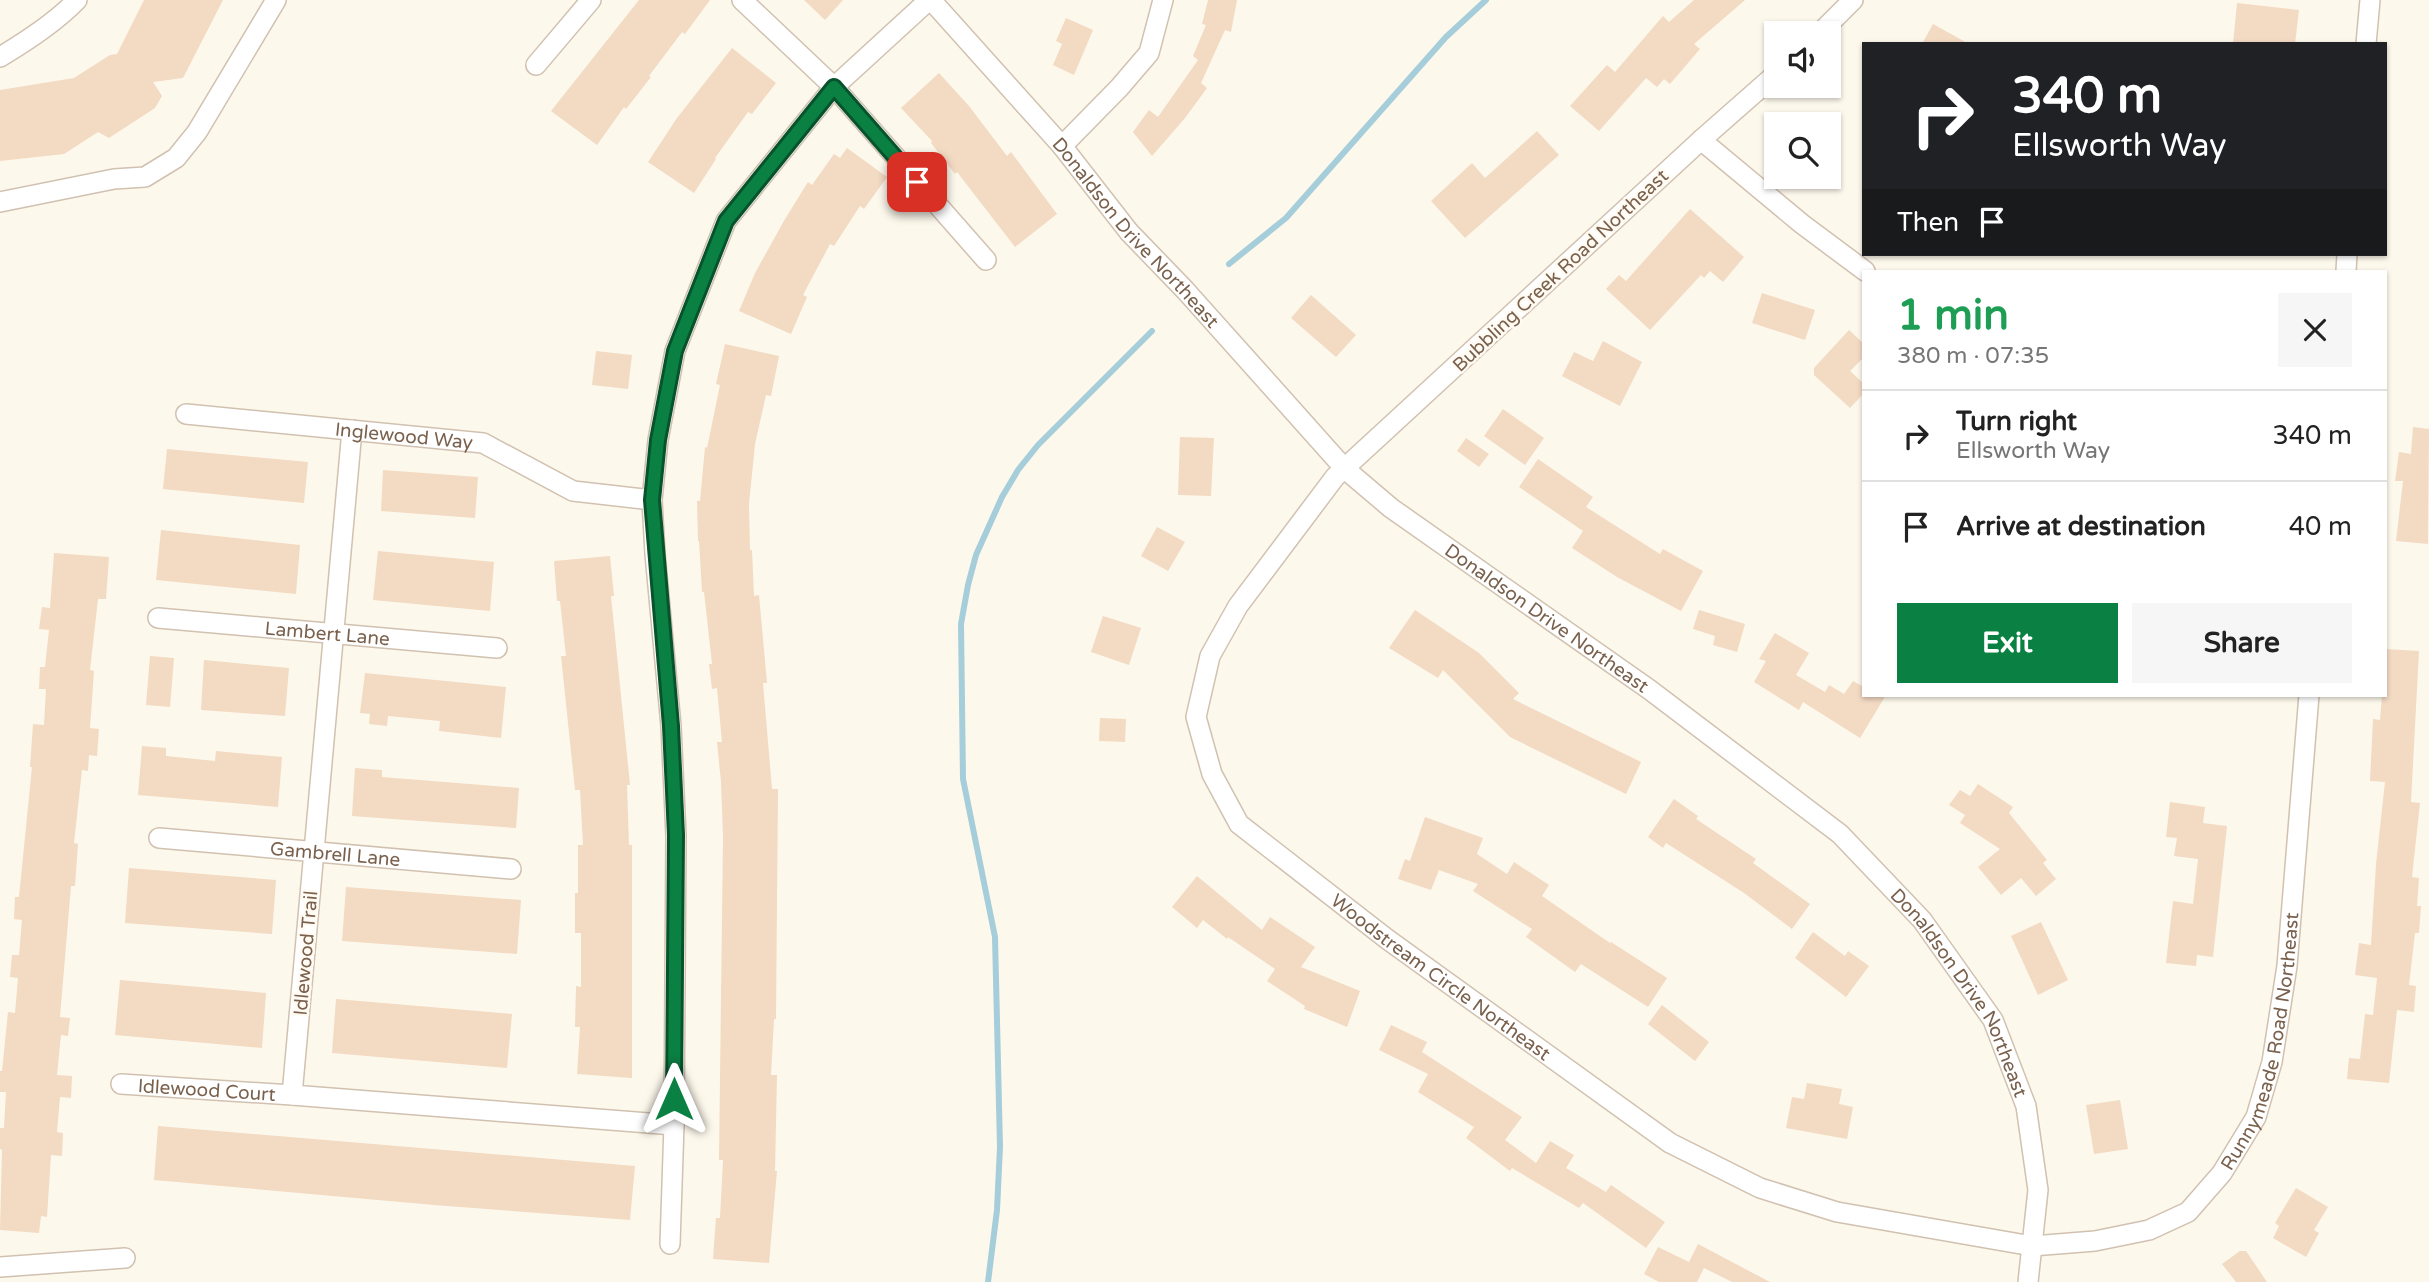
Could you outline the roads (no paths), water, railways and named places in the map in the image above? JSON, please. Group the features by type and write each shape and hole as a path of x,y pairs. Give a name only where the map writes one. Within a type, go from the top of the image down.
{"street":[{"path":"0,57 22,44 77,0"},
{"path":"0,202 114,179 145,177 176,158 197,132 276,0"},
{"path":"536,65 591,0"},
{"path":"742,0 834,87 986,260"},
{"path":"1062,146 1149,53 1163,0"},
{"path":"1832,21 1853,0"},
{"path":"2367,42 2370,0"},
{"path":"670,1244 674,1125 676,835 671,726 652,500 658,440 675,351 726,221 834,87 934,1"},
{"name":"Donaldson Drive Northeast","path":"934,1 1062,146 1129,232 1185,290 1345,469 1391,508 1650,690 1840,834 1922,920 1993,1020 2026,1106 2038,1190 2028,1282"},
{"name":"Bubbling Creek Road Northeast","path":"1345,469 1764,85"},
{"path":"1701,140 1802,224 1864,270"},
{"name":"Inglewood Way","path":"186,414 483,443 573,491 652,500"},
{"name":"Idlewood Trail","path":"292,1095 352,430"},
{"name":"Woodstream Circle Northeast","path":"1345,469 1335,477 1238,606 1210,656 1196,717 1212,774 1239,824 1387,939 1670,1143 1760,1188 1837,1212 2032,1246"},
{"name":"Lambert Lane","path":"158,618 497,648"},
{"name":"Runnymeade Road Northeast","path":"2032,1246 2095,1241 2149,1230 2188,1212 2222,1173 2256,1117 2272,1062 2287,966 2309,697"},
{"name":"Gambrell Lane","path":"159,838 511,869"},
{"name":"Idlewood Court","path":"121,1084 292,1095"},
{"path":"292,1095 674,1125"},
{"path":"0,1266 125,1258"}],"waterway":[{"path":"1229,264 1286,218 1446,37 1486,0"},
{"path":"988,1282 997,1210 1000,1147 995,937 963,779 961,624 976,555 1002,497 1018,470 1038,445 1152,331"}]}
